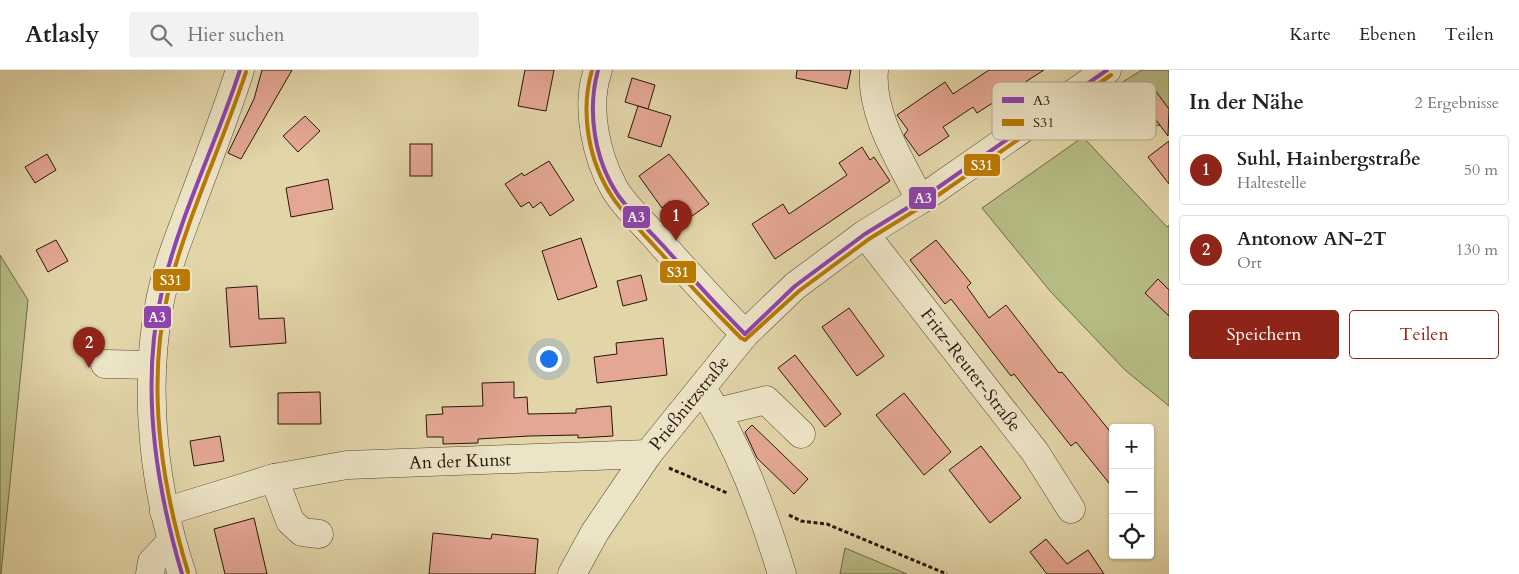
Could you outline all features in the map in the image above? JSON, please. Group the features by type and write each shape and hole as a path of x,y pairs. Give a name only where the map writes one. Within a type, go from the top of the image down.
{"street":[{"path":"182,574 171,542 164,512 155,456 152,365 159,305 172,256 240,70"},
{"path":"598,70 593,84 593,125 597,144 614,189 710,300 745,334"},
{"path":"874,70 873,84 880,113 920,200"},
{"name":"Prießnitzstraße","path":"1090,82 1107,70"},
{"name":"Prießnitzstraße","path":"572,574 595,532 648,454 745,334 795,286 865,234 920,200 1006,140"},
{"name":"Fritz-Reuter-Straße","path":"865,234 1035,452 1072,509"},
{"path":"105,364 152,365"},
{"path":"702,388 717,412 758,499 782,574"},
{"path":"717,412 766,400 801,434"},
{"name":"An der Kunst","path":"164,512 274,478 347,465 648,454"},
{"path":"274,478 290,521 302,532 319,534"},
{"path":"150,574 152,562 171,542"}],"path":[{"path":"648,454 667,467 723,492 758,499 801,521 827,524 947,574"}],"green space":[{"path":"1142,70 1169,70 1169,126 1156,125 1156,82 1122,82"},
{"path":"1079,140 1086,140 1167,227 1169,225 1169,406 1125,370 1050,291 982,208"},
{"path":"0,255 28,300 1,574 0,574"},
{"path":"845,548 907,574 840,574"}],"building":[{"path":"262,70 292,70 241,159 228,153 254,99"},
{"path":"525,70 554,70 546,111 518,106"},
{"path":"797,70 851,70 847,89 796,78"},
{"path":"989,70 1044,70 1025,82 992,82 992,103 977,113 973,107 943,127 949,136 919,156 904,135 908,130 897,115 945,82 953,94"},
{"path":"632,78 655,85 648,109 625,102"},
{"path":"1156,91 1169,109 1168,136 1156,120"},
{"path":"638,106 671,116 661,147 628,137"},
{"path":"305,116 320,131 298,152 283,136"},
{"path":"1169,141 1169,184 1148,157"},
{"path":"410,144 432,144 432,176 410,176"},
{"path":"862,147 870,160 874,157 890,181 775,259 752,224 783,204 789,214 847,175 839,163"},
{"path":"47,154 56,170 35,183 25,167"},
{"path":"669,154 709,204 685,221 670,201 662,208 639,176"},
{"path":"549,161 574,200 550,216 541,202 533,208 529,202 521,207 505,184 522,173 524,176"},
{"path":"328,179 333,209 291,217 286,188"},
{"path":"581,238 597,287 558,300 542,251"},
{"path":"56,240 68,261 48,272 36,250"},
{"path":"936,240 971,283 967,287 989,318 1006,305 1059,373 1062,372 1109,430 1109,483 1076,442 1071,446 1014,374 1011,376 951,299 945,304 910,260"},
{"path":"641,275 647,300 623,306 617,281"},
{"path":"1158,279 1169,290 1169,316 1145,293"},
{"path":"257,286 259,319 284,318 286,343 230,347 226,288"},
{"path":"849,308 884,356 857,376 822,327"},
{"path":"663,338 667,375 597,383 594,357 617,354 616,343"},
{"path":"795,355 841,414 825,427 778,368"},
{"path":"514,382 514,398 527,397 528,414 576,413 576,409 611,406 613,436 578,438 578,435 529,436 478,439 478,443 443,444 443,437 427,437 426,415 443,414 442,407 483,406 482,383"},
{"path":"320,392 321,424 278,424 278,393"},
{"path":"904,393 951,452 924,475 876,415"},
{"path":"752,425 808,479 794,494 757,458 745,432"},
{"path":"220,436 224,461 194,466 190,441"},
{"path":"981,446 1021,498 990,523 949,470"},
{"path":"254,518 267,574 225,574 214,529"},
{"path":"433,533 491,539 492,534 538,539 535,574 429,574"},
{"path":"1046,539 1067,564 1088,550 1104,574 1047,574 1030,552"}],"transit line":[{"name":"A3","path":"182,574 164,504 154,433 152,362 155,326 162,291 178,235 240,70"},
{"name":"S31","path":"592,70 588,86 587,119 592,152 604,184 629,219 710,306 745,340 799,291 869,239 924,205 1018,140"},
{"name":"A3","path":"598,70 593,102 593,118 598,150 610,181 618,195 635,216 745,334"},
{"name":"A3","path":"1090,82 1107,70"},
{"name":"S31","path":"188,572 170,504 160,434 158,363 161,328 168,293 184,238 246,72"},
{"name":"S31","path":"1101,82 1111,75"},
{"name":"A3","path":"745,334 795,286 865,234 920,200 1006,140"}],"place":[{"name":"Suhl, Hainbergstraße","path":"676,241"},
{"name":"Antonow AN-2T","path":"89,368"}]}
